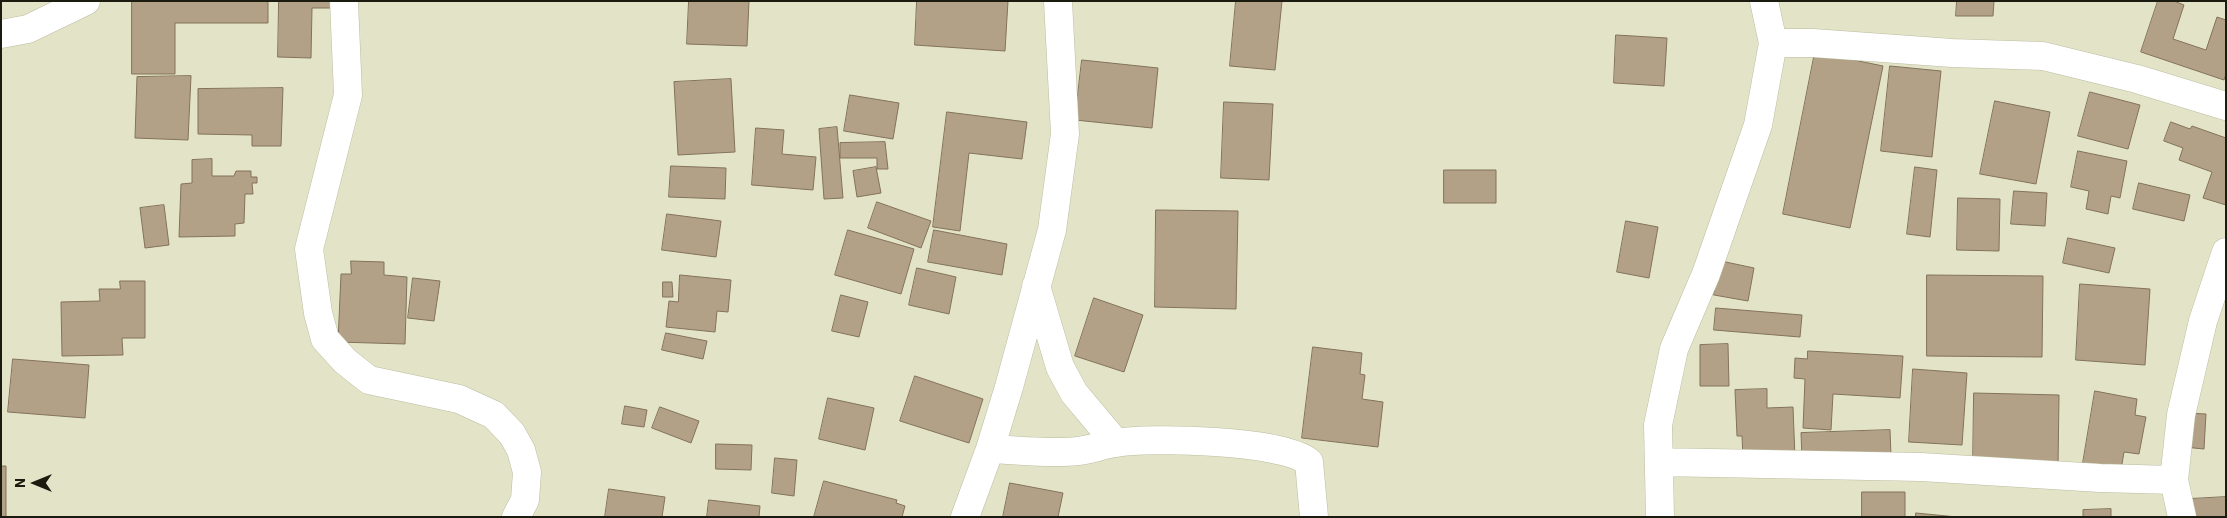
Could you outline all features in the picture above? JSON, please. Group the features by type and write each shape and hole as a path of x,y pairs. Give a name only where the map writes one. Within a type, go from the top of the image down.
{"street":[{"path":"1,34 28,29 86,1"},
{"path":"344,1 348,95 309,249 318,313 325,338 345,361 369,380 459,399 494,415 512,434 521,450 527,472 525,500 516,517"},
{"path":"965,517 990,449 1009,387 1052,230 1065,134 1058,1"},
{"path":"1660,517 1658,425 1674,349 1706,274 1758,125 1773,44 1764,1"},
{"path":"1773,44 1813,44 1952,53 2043,56 2137,79 2226,106"},
{"path":"2182,517 2174,480 2182,415 2203,321 2226,252"},
{"path":"1036,286 1060,367 1074,393 1116,443"},
{"path":"990,449 1078,451 1116,443 1182,440 1237,444 1290,452 1302,456 1309,462 1314,517"},
{"path":"1659,462 1921,467 2100,478 2174,480"}],"building":[{"path":"132,1 268,1 268,23 175,23 175,74 132,74"},
{"path":"279,1 332,1 332,8 312,8 311,58 278,57"},
{"path":"689,1 749,1 747,46 687,44"},
{"path":"917,1 1008,1 1005,51 915,45"},
{"path":"1236,1 1282,1 1275,70 1230,66"},
{"path":"1957,1 1994,1 1993,16 1956,16"},
{"path":"2158,1 2174,1 2184,5 2173,39 2206,50 2217,17 2226,20 2226,74 2224,80 2141,52"},
{"path":"1616,35 1667,38 1664,86 1614,83"},
{"path":"1815,52 1883,66 1850,228 1783,214"},
{"path":"1082,60 1158,68 1152,128 1075,120"},
{"path":"1890,66 1941,71 1932,157 1881,151"},
{"path":"191,76 188,140 135,138 137,77"},
{"path":"731,79 735,152 678,155 674,82"},
{"path":"283,88 281,146 252,146 252,135 198,134 198,89"},
{"path":"2090,92 2140,105 2128,149 2078,136"},
{"path":"850,95 899,103 893,139 844,131"},
{"path":"1995,101 2050,112 2036,184 1980,174"},
{"path":"1224,102 1273,104 1269,180 1221,178"},
{"path":"947,112 1027,122 1022,159 969,153 960,231 933,227"},
{"path":"2171,122 2190,129 2192,126 2226,138 2226,205 2203,198 2212,172 2179,160 2183,148 2164,141"},
{"path":"837,127 843,198 824,199 819,129"},
{"path":"756,128 784,130 782,154 816,157 813,190 752,185"},
{"path":"885,142 888,169 877,169 877,158 840,158 840,143"},
{"path":"2078,151 2127,161 2120,198 2111,196 2108,214 2086,209 2089,191 2071,187"},
{"path":"212,159 212,176 234,176 236,171 251,171 251,177 257,177 257,183 252,183 253,194 245,194 244,223 235,224 235,236 179,237 181,184 192,183 192,160"},
{"path":"671,166 726,168 725,199 669,197"},
{"path":"876,167 881,193 857,197 853,171"},
{"path":"1915,167 1937,170 1930,237 1907,234"},
{"path":"1444,170 1496,170 1496,203 1444,203"},
{"path":"2139,183 2190,195 2184,221 2133,209"},
{"path":"2014,191 2047,193 2045,226 2011,224"},
{"path":"1958,198 2000,199 1999,251 1957,250"},
{"path":"877,202 931,221 921,248 868,228"},
{"path":"164,205 169,245 145,248 140,208"},
{"path":"1156,210 1238,211 1236,309 1155,307"},
{"path":"667,214 721,221 716,257 662,250"},
{"path":"1626,221 1658,227 1649,278 1617,272"},
{"path":"848,230 914,249 901,294 835,275"},
{"path":"934,230 1007,244 1002,275 928,262"},
{"path":"2068,238 2115,248 2109,273 2063,263"},
{"path":"351,261 384,262 384,275 407,277 405,344 338,342 341,274 351,274"},
{"path":"1721,261 1754,268 1748,301 1714,295"},
{"path":"917,268 956,277 949,314 909,305"},
{"path":"680,275 731,280 728,312 717,311 715,332 666,327 669,301 678,302"},
{"path":"1927,275 2043,276 2042,357 1927,356"},
{"path":"413,278 440,281 434,321 408,318"},
{"path":"120,281 145,281 145,338 122,338 123,355 62,356 61,302 100,301 99,289 120,289"},
{"path":"663,282 672,282 673,297 663,297"},
{"path":"2080,284 2150,289 2145,365 2076,360"},
{"path":"841,295 868,302 859,337 832,331"},
{"path":"1094,298 1143,315 1124,372 1075,356"},
{"path":"1716,308 1802,315 1800,337 1714,330"},
{"path":"666,333 707,341 703,359 662,350"},
{"path":"1728,344 1729,386 1700,386 1700,345"},
{"path":"1313,347 1362,353 1360,374 1365,375 1362,399 1383,402 1378,447 1302,438"},
{"path":"1808,351 1903,356 1900,398 1833,394 1831,430 1803,428 1805,379 1794,378 1795,358 1807,359"},
{"path":"13,359 89,365 85,418 8,412"},
{"path":"1913,369 1967,373 1962,445 1909,442"},
{"path":"915,376 983,399 969,443 900,421"},
{"path":"1767,389 1767,408 1793,407 1795,458 1743,459 1742,436 1737,436 1735,390"},
{"path":"2095,391 2137,399 2135,415 2146,417 2139,454 2124,452 2121,470 2083,463"},
{"path":"1974,393 2059,395 2058,468 1973,466"},
{"path":"828,398 874,408 865,450 819,439"},
{"path":"625,406 647,410 644,427 622,424"},
{"path":"660,407 699,421 691,443 652,428"},
{"path":"2186,413 2206,414 2204,449 2184,447"},
{"path":"1890,430 1891,456 1802,459 1801,433"},
{"path":"716,444 752,445 751,470 716,469"},
{"path":"775,458 797,460 794,496 772,493"},
{"path":"1,466 6,466 6,517 1,517"},
{"path":"824,481 897,500 896,503 905,506 902,517 814,517"},
{"path":"1010,483 1063,493 1058,517 1003,517"},
{"path":"609,489 665,497 662,517 605,517"},
{"path":"1862,492 1905,492 1905,517 1862,517"},
{"path":"2226,497 2226,517 2191,517 2190,499"},
{"path":"709,500 760,506 759,517 707,517"},
{"path":"2111,509 2111,517 2083,517 2083,510"},
{"path":"1916,513 1957,517 1916,517"}]}
